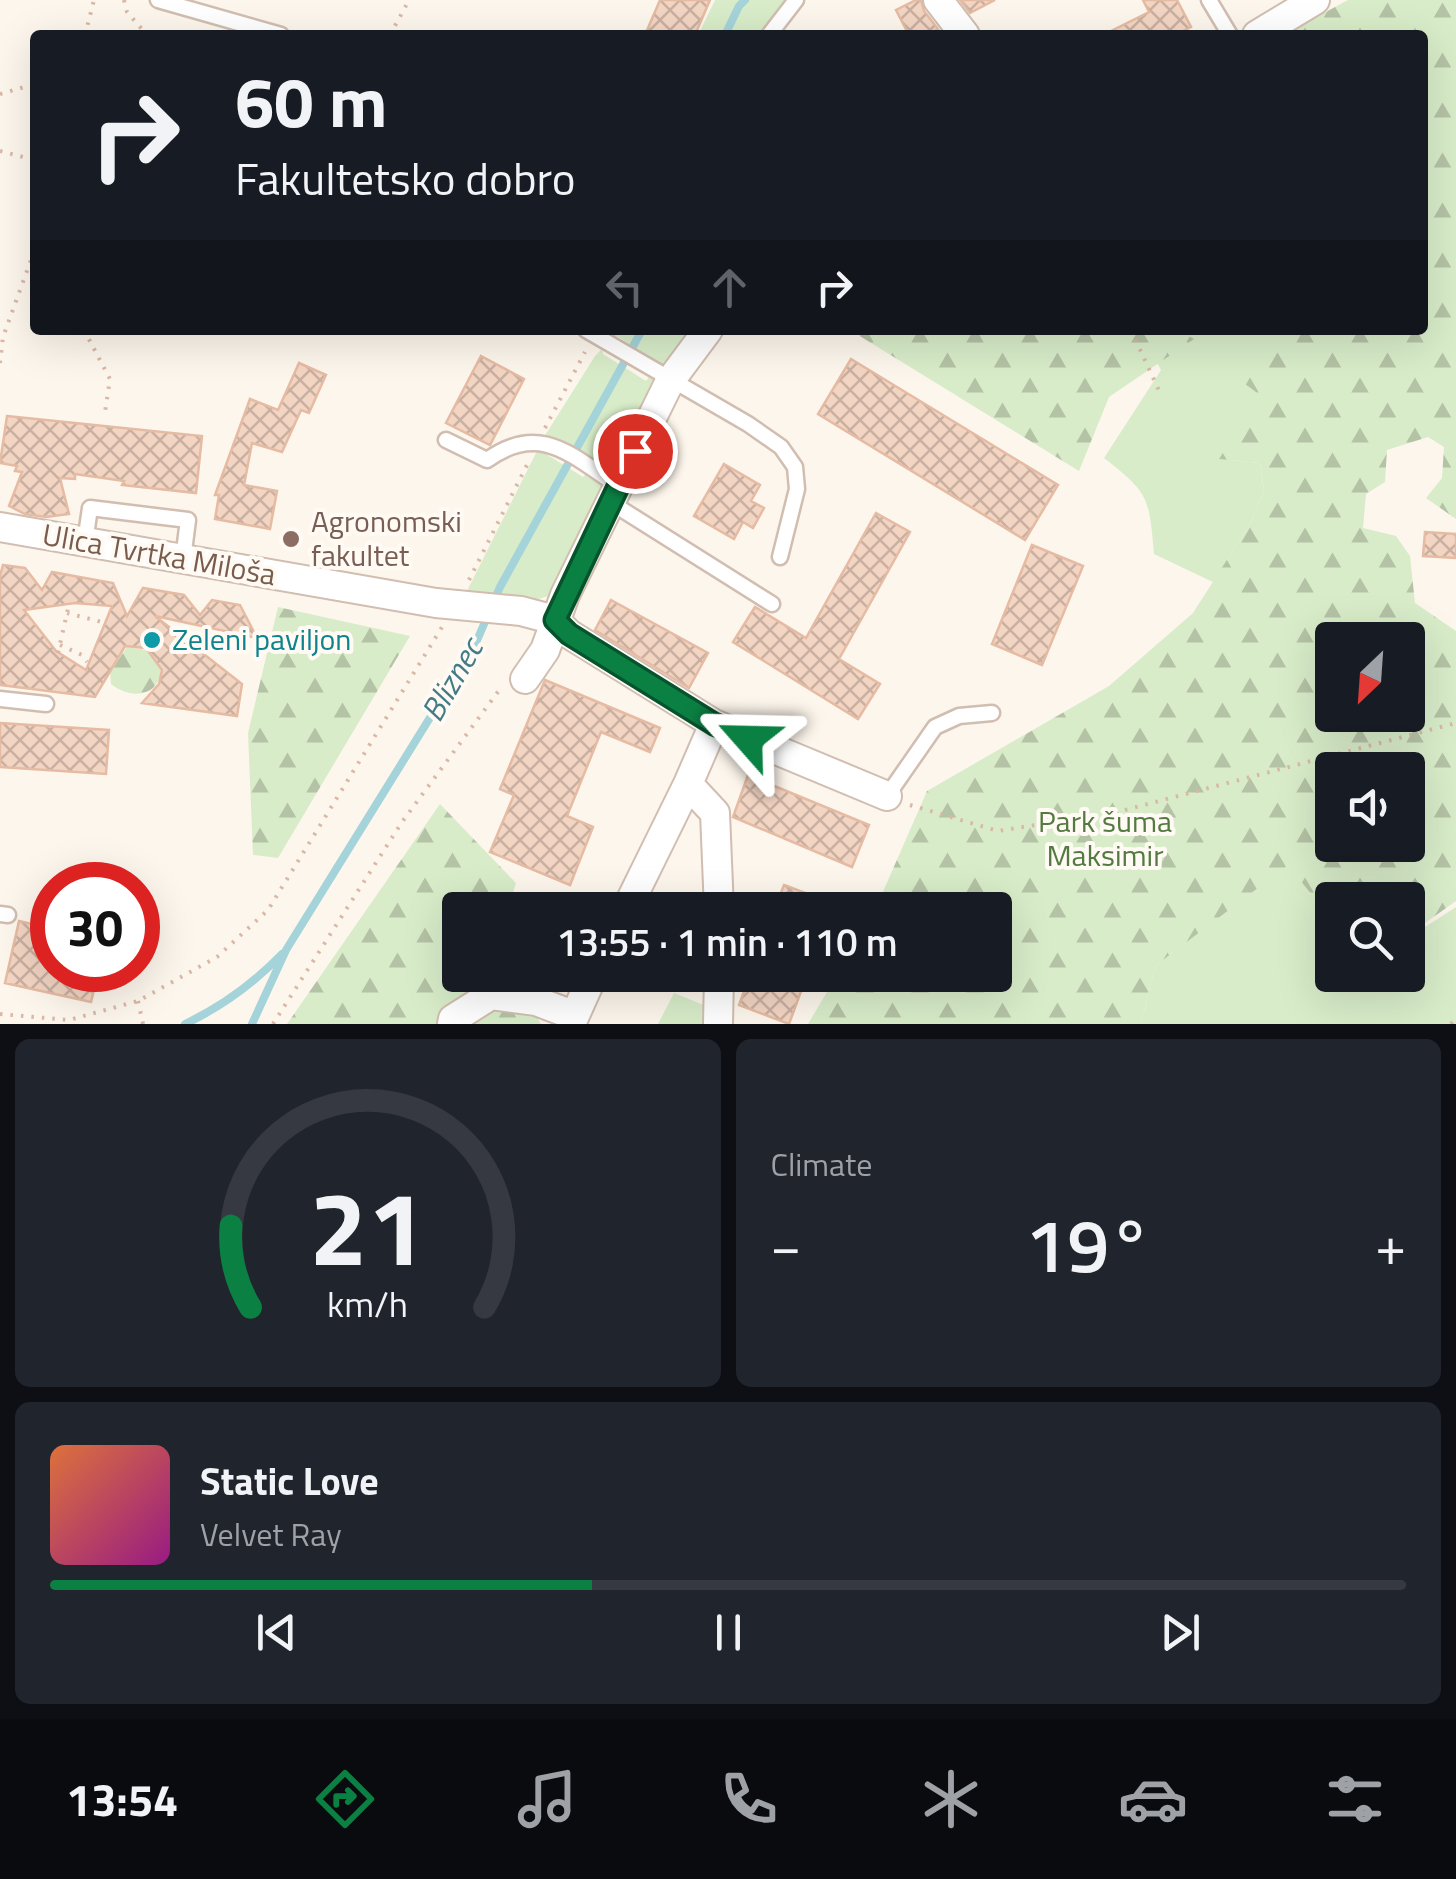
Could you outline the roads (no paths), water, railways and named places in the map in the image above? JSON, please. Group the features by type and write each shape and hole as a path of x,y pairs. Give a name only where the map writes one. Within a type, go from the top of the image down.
{"street":[{"path":"938,0 961,30"},
{"path":"1265,30 1315,0"},
{"path":"525,679 545,650 614,494 660,376 703,335"},
{"name":"Ulica Tvrtka Miloša","path":"0,527 522,611 555,620"},
{"path":"555,620 569,634 714,724 887,796"},
{"path":"635,892 714,724"},
{"path":"688,784 715,813 719,892"},
{"path":"452,1024 453,1019 491,994 536,1002 572,1020 586,992"},
{"path":"718,1024 719,992"}],"lane":[{"path":"158,0 263,30"},
{"path":"773,30 796,0"},
{"path":"1209,0 1227,30"},
{"path":"594,335 781,447 795,468 797,490 780,557"},
{"path":"446,440 486,460 504,448 538,442 558,448 587,466 614,494 772,604"},
{"path":"85,542 90,508 188,520 184,559"},
{"path":"0,698 46,704"},
{"path":"887,796 935,727 958,716 992,713"}],"waterway":[{"name":"Bliznec","path":"727,30 745,0"},
{"name":"Bliznec","path":"252,1024 286,950 475,645 500,587 639,335"},
{"path":"185,1024 237,993 282,954"}],"place":[{"name":"Agronomski fakultet","path":"291,539"},
{"name":"Zeleni paviljon","path":"152,640"}],"park label":[{"name":"Park šuma Maksimir","path":"1105,839"}]}
